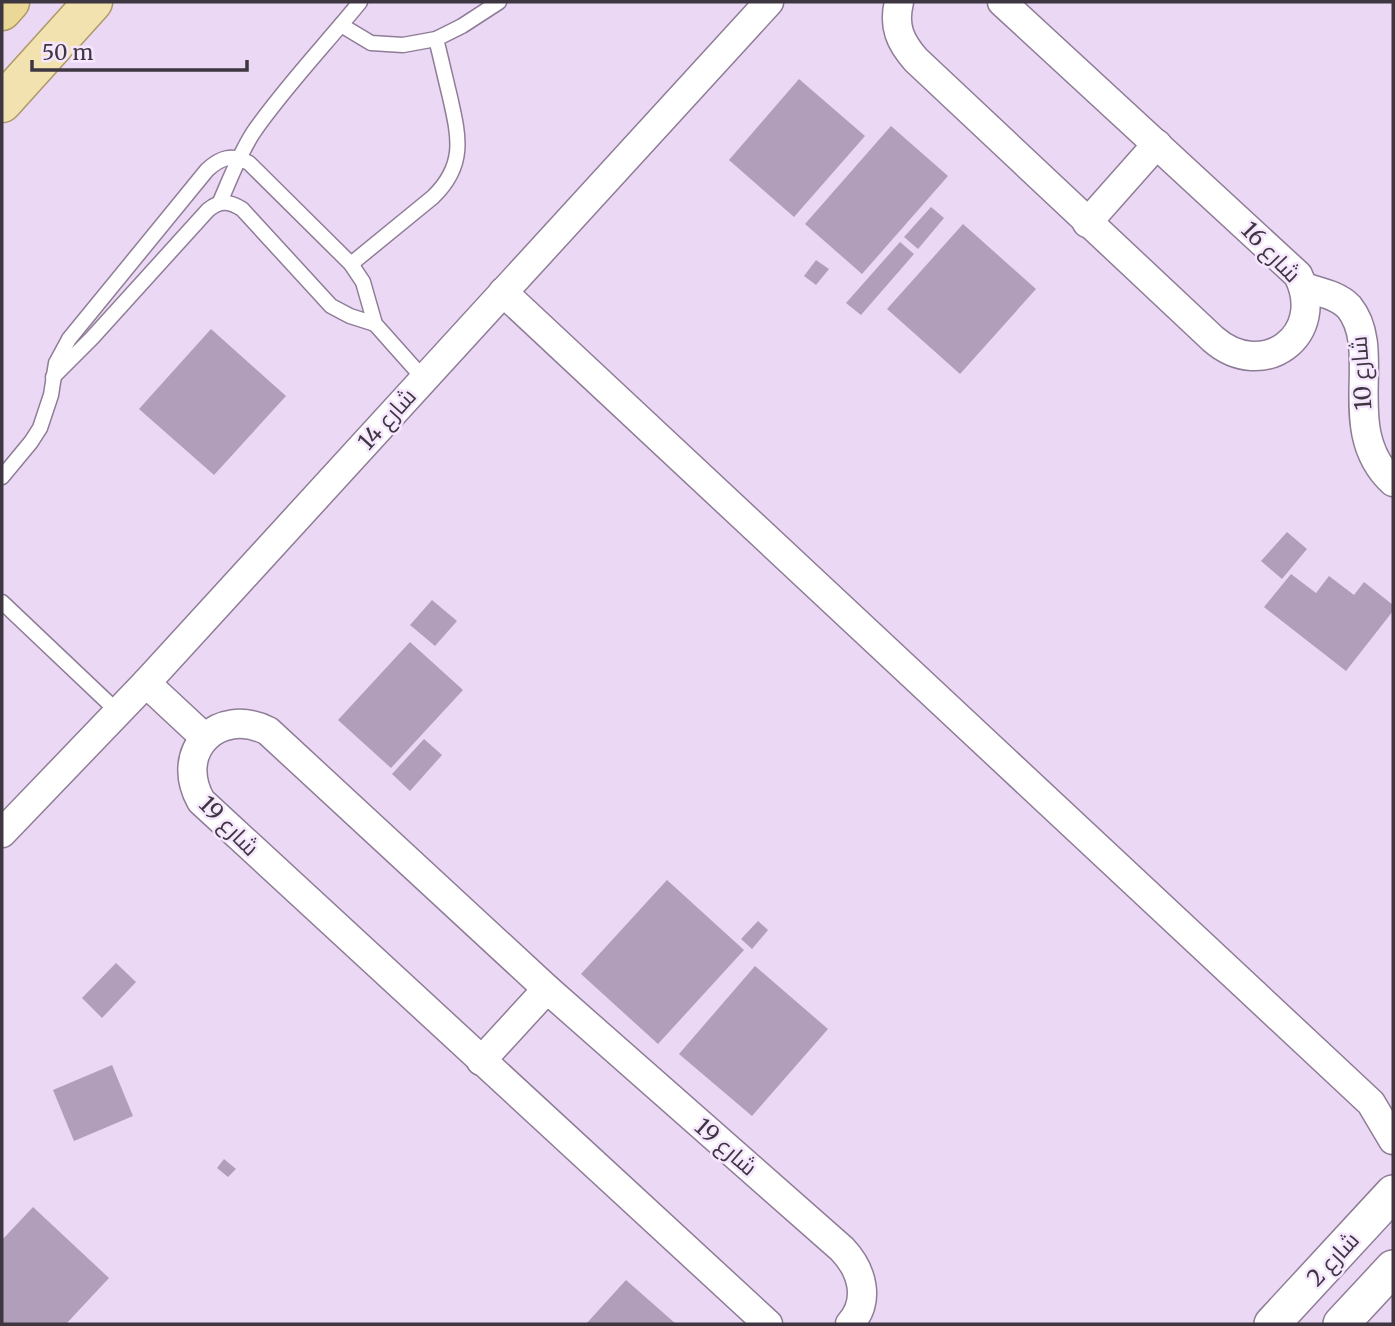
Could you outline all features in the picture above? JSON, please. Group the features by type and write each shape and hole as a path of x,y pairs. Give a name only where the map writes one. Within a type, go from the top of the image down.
{"highway":[{"path":"2,11 10,2"}],"main road":[{"path":"2,103 93,2"}],"street":[{"name":"شارع 14","path":"2,833 146,683 769,2"},
{"name":"شارع 16","path":"899,2 896,14 897,32 904,46 1087,223 1224,349 1251,358 1266,356 1291,342 1306,316 1307,302 1304,287 1289,264 1003,2"},
{"path":"1087,223 1157,144"},
{"name":"شارع 10","path":"1304,287 1335,297 1349,307 1360,331 1364,422 1370,450 1383,473 1393,482"},
{"path":"503,292 1382,1106 1393,1140"},
{"path":"146,683 205,738"},
{"name":"شارع 19","path":"768,1324 201,801 194,789 191,775 192,762 205,738 216,729 229,724 256,725 268,731 547,989 853,1260 863,1290 860,1306 850,1324"},
{"path":"481,1061 547,989"},
{"name":"شارع 2","path":"1272,1324 1393,1193"},
{"path":"1341,1324 1393,1268"}],"lane":[{"path":"53,377 208,210 220,202 239,158 270,111 360,2"},
{"path":"341,25 371,43 404,45 436,39 499,2"},
{"path":"351,264 433,197 445,186 453,172 459,141 436,39"},
{"path":"2,477 40,428 51,395 56,363 76,328 207,170 227,157 239,158 249,163 351,264 363,282 375,324 424,379"},
{"path":"220,202 234,204 242,209 331,306 375,324"},
{"path":"2,602 118,712"}],"building":[{"path":"799,79 865,136 794,217 729,160"},
{"path":"891,126 948,176 862,274 805,224"},
{"path":"931,207 944,218 918,249 904,237"},
{"path":"963,224 1036,289 960,374 887,309"},
{"path":"900,242 914,254 861,315 846,303"},
{"path":"816,260 829,269 816,285 804,276"},
{"path":"211,329 286,396 214,475 139,409"},
{"path":"1287,532 1307,549 1282,579 1261,561"},
{"path":"1291,574 1316,593 1329,576 1354,595 1364,582 1393,605 1393,611 1346,671 1264,607"},
{"path":"432,600 457,621 435,646 410,625"},
{"path":"410,642 463,690 391,768 338,720"},
{"path":"424,739 442,755 410,791 392,774"},
{"path":"667,880 744,950 658,1044 581,974"},
{"path":"758,921 768,930 752,949 741,939"},
{"path":"116,963 136,982 102,1018 82,998"},
{"path":"755,966 828,1029 752,1116 679,1054"},
{"path":"112,1065 133,1116 74,1141 53,1090"},
{"path":"224,1159 236,1169 228,1177 217,1168"},
{"path":"33,1207 109,1278 66,1324 2,1324 2,1240"},
{"path":"626,1280 676,1324 586,1324"}]}
